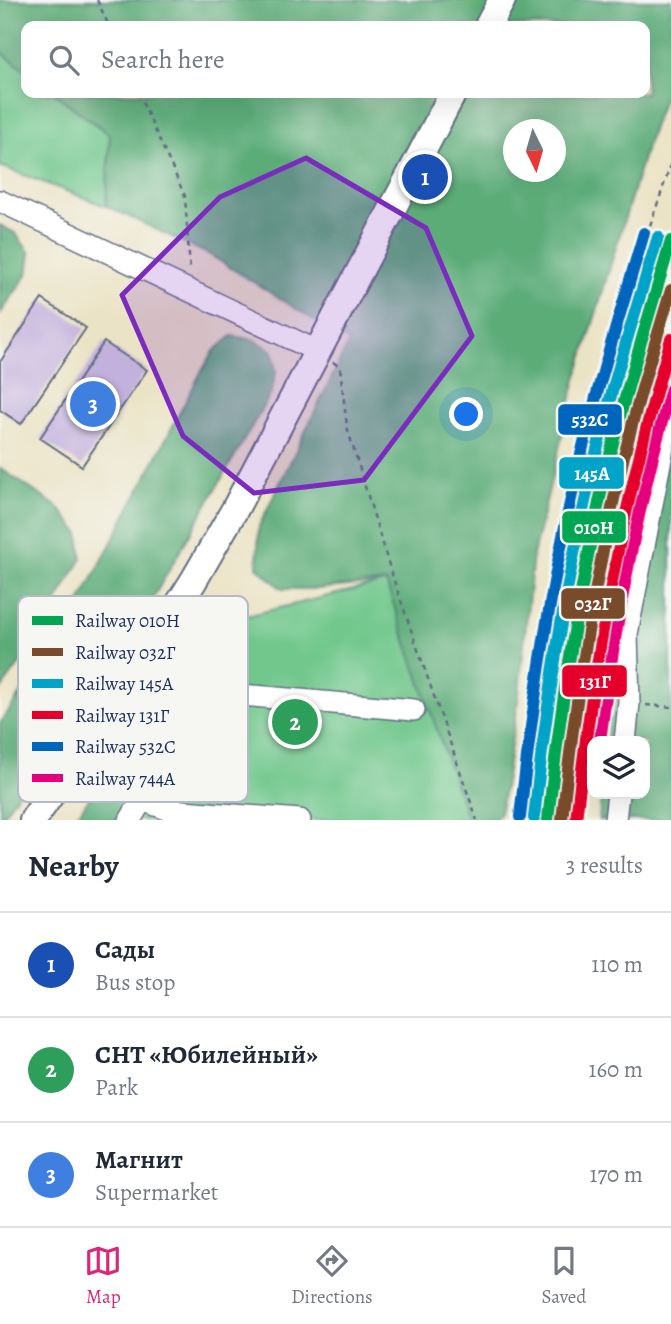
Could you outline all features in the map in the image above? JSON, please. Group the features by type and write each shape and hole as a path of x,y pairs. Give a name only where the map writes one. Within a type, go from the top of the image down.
{"main road":[{"path":"491,21 502,0"},
{"path":"183,596 235,509 450,98"},
{"path":"33,820 45,802"}],"street":[{"path":"0,201 317,351"},
{"path":"626,736 629,703 627,634 671,406"},
{"path":"248,696 414,710"},
{"path":"615,820 617,799"},
{"path":"130,820 141,802"},
{"path":"148,802 170,810 300,820"}],"path":[{"path":"97,0 106,21"},
{"path":"140,98 185,196 191,291"},
{"path":"518,820 540,671 585,450 638,261 671,164"},
{"path":"317,351 340,367 346,427 390,572 477,820"},
{"path":"629,703 671,707"}],"highlighted area":[{"path":"306,158 426,228 472,336 364,480 254,493 183,436 122,295 220,197"}],"green space":[{"path":"0,0 671,0 671,76 646,148 575,383 533,555 518,703 500,813 494,820 468,820 386,582 319,589 282,589 257,567 259,526 349,342 210,255 106,206 110,135 61,98 650,98 650,21 21,21 21,67 0,51"},
{"path":"0,51 21,67 21,98 61,98 110,135 106,206 0,166"},
{"path":"0,225 15,233 30,253 27,275 0,314"},
{"path":"232,336 255,340 273,351 276,373 271,393 154,596 83,596 200,374 214,351"},
{"path":"671,410 671,820 599,820 601,799 650,799 650,736 606,736 613,649 654,458"},
{"path":"0,468 59,508 79,533 82,558 60,596 18,596 18,666 0,691"},
{"path":"386,582 468,820 96,820 107,802 248,802 248,616"},
{"path":"18,698 18,794 0,819 0,723"},
{"path":"86,802 132,802 121,820 74,820"}],"building":[{"path":"42,299 86,328 21,424 0,410 0,362"},
{"path":"104,342 147,370 82,466 40,438"}],"rail line":[{"name":"532С","path":"520,817 544,637 570,503 595,402 644,233"},
{"name":"145А","path":"534,818 558,639 584,506 616,377 658,237"},
{"name":"010Н","path":"548,820 572,642 597,511 622,410 671,241"},
{"name":"032Г","path":"562,820 579,688 602,556 632,424 671,290"},
{"name":"131Г","path":"576,820 592,698 613,578 639,458 671,339"},
{"name":"744А","path":"601,736 629,564 671,389"}],"place":[{"name":"Сады","path":"425,177"},
{"name":"Магнит","path":"93,404"},
{"name":"СНТ «Юбилейный»","path":"295,722"}]}
